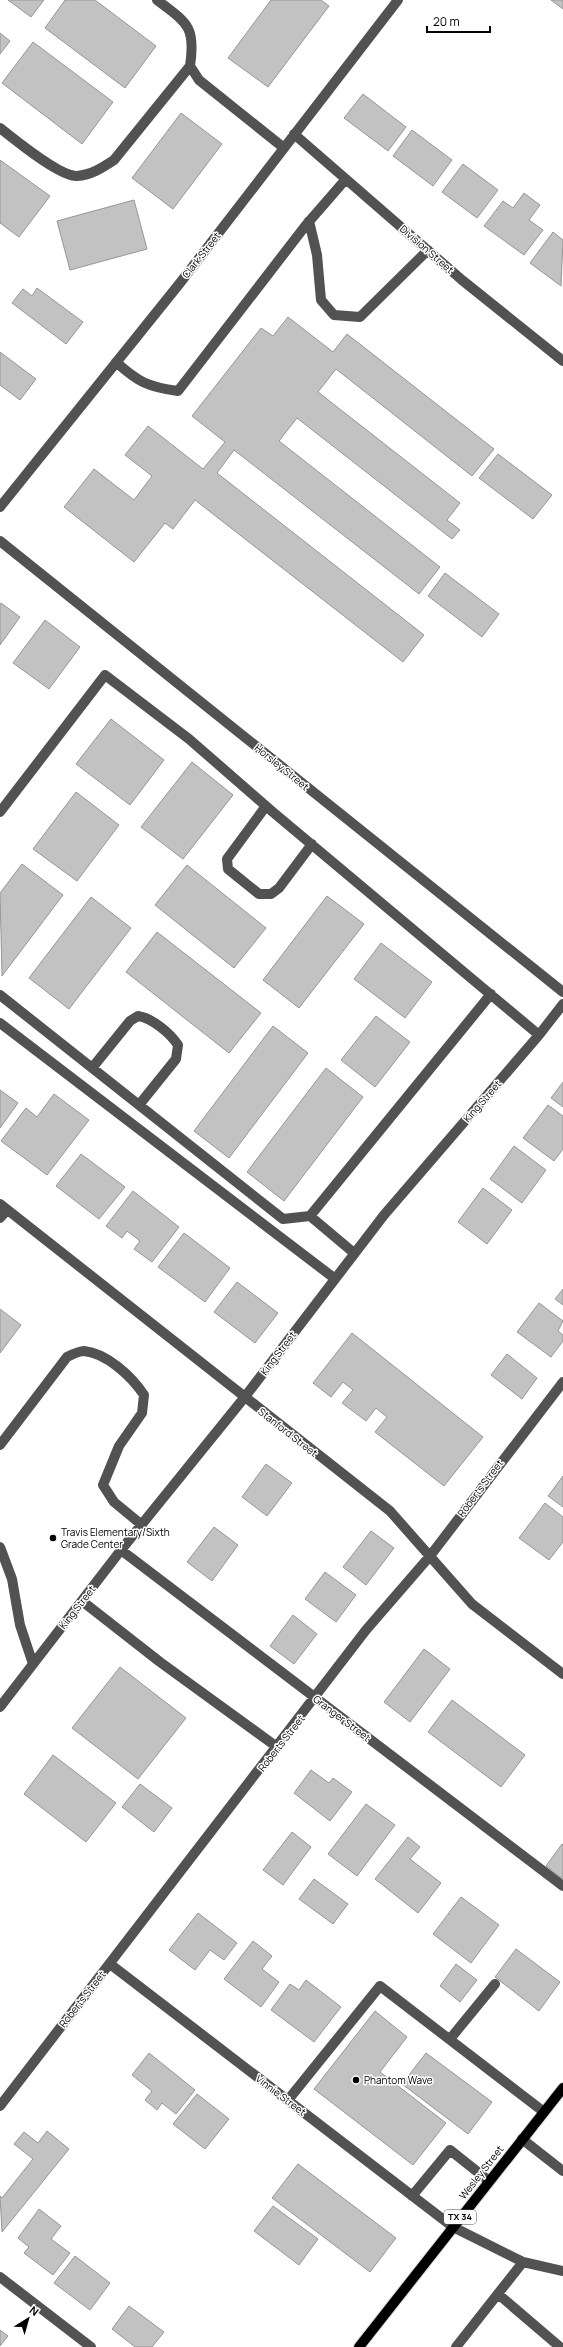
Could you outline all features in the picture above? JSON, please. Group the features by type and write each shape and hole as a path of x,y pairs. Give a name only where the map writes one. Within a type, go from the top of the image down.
{"main road":[{"name":"Wesley Street","path":"359,2347 563,2088"}],"street":[{"path":"0,128 49,164 75,176 98,171 114,160 190,66 192,47 186,22 157,0"},
{"name":"Clark Street","path":"0,507 284,148 398,0"},
{"path":"190,66 200,80 284,148"},
{"name":"Division Street","path":"294,134 428,250 563,360"},
{"path":"116,362 136,380 160,389 178,391 309,221 346,179"},
{"path":"309,221 317,256 321,300 334,315 360,317 428,250"},
{"name":"Horsley Street","path":"0,541 563,992"},
{"path":"0,812 105,675 189,739 266,806 539,1035"},
{"path":"266,806 227,859 228,869 259,894 271,894 278,888 312,844"},
{"path":"0,995 283,1219 310,1216 490,994"},
{"name":"King Street","path":"0,1707 122,1550 244,1398 334,1278 384,1215 539,1035 563,1004"},
{"path":"92,1068 130,1021 138,1016 145,1017 173,1037 178,1045 176,1059 139,1105"},
{"path":"0,1023 334,1278"},
{"path":"0,1218 4,1207"},
{"name":"Stanford Street","path":"4,1207 244,1398 390,1511 472,1604 563,1674"},
{"path":"310,1216 354,1254"},
{"path":"0,1444 66,1357 83,1351 102,1357 136,1383 144,1395 142,1413 119,1446 102,1485 114,1502 142,1525"},
{"name":"Roberts Street","path":"0,2106 278,1747 366,1630 430,1556 563,1382"},
{"path":"0,1547 12,1580 20,1625 34,1664"},
{"name":"Granger Street","path":"122,1550 563,1886"},
{"path":"82,1601 160,1662 278,1747"},
{"name":"Vinnie Street","path":"110,1964 453,2227 523,2262 563,2271"},
{"path":"450,2039 495,1984"},
{"path":"288,2100 380,1986 544,2112"},
{"path":"522,2139 563,2171"},
{"path":"412,2196 450,2150 489,2181"},
{"path":"461,2345 523,2262"},
{"path":"0,2277 90,2347"},
{"path":"498,2294 560,2347"}],"building":[{"path":"8,0 44,0 31,17"},
{"path":"65,0 95,0 156,46 125,88 45,28"},
{"path":"271,0 321,0 329,6 268,87 228,58"},
{"path":"551,0 563,0 563,9"},
{"path":"0,33 10,41 0,54"},
{"path":"33,42 113,102 82,144 2,83"},
{"path":"363,94 406,127 388,151 344,118"},
{"path":"181,113 222,144 173,209 132,178"},
{"path":"412,130 452,160 433,186 393,156"},
{"path":"0,160 50,196 19,237 0,223"},
{"path":"463,164 498,190 477,218 442,192"},
{"path":"524,193 540,205 529,220 543,230 524,255 484,226 503,201 513,208"},
{"path":"134,200 147,249 70,270 57,221"},
{"path":"553,232 563,240 561,286 530,263"},
{"path":"37,288 83,322 66,344 12,303 23,289 32,296"},
{"path":"288,317 333,352 347,334 494,449 472,476 336,369 318,392 460,503 447,520 460,530 452,539 297,418 279,441 440,567 419,594 234,450 217,473 424,635 403,662 195,500 173,529 165,523 134,562 64,507 94,469 134,500 152,476 125,455 148,426 203,469 225,442 192,416 261,328 273,336"},
{"path":"0,352 36,379 20,400 0,385"},
{"path":"498,454 552,495 533,519 479,478"},
{"path":"445,573 499,614 482,637 428,596"},
{"path":"1,603 20,617 0,645 0,605"},
{"path":"45,620 80,647 49,689 13,663"},
{"path":"111,719 164,760 130,805 76,764"},
{"path":"192,762 233,795 183,859 141,827"},
{"path":"76,792 119,825 77,881 33,849"},
{"path":"22,864 63,895 2,976 0,893"},
{"path":"187,865 266,928 234,968 155,905"},
{"path":"327,896 364,924 299,1008 263,980"},
{"path":"91,897 131,928 69,1009 29,978"},
{"path":"157,932 261,1013 229,1053 126,972"},
{"path":"381,943 432,982 405,1018 354,979"},
{"path":"376,1016 410,1042 375,1087 341,1060"},
{"path":"273,1026 308,1053 229,1158 194,1131"},
{"path":"326,1068 363,1097 284,1201 247,1172"},
{"path":"563,1082 563,1107 551,1098"},
{"path":"0,1090 18,1103 0,1128"},
{"path":"54,1094 89,1120 47,1175 1,1141 26,1108 37,1117"},
{"path":"548,1105 563,1116 563,1149 554,1161 523,1138"},
{"path":"514,1146 546,1170 522,1203 490,1179"},
{"path":"81,1154 125,1187 99,1219 56,1186"},
{"path":"483,1188 512,1210 487,1244 458,1222"},
{"path":"133,1191 179,1227 152,1262 134,1249 140,1241 127,1231 122,1238 106,1226"},
{"path":"184,1233 230,1268 205,1302 158,1267"},
{"path":"237,1282 278,1313 255,1343 214,1312"},
{"path":"563,1289 563,1305 555,1299"},
{"path":"539,1303 563,1321 558,1331 563,1335 563,1341 551,1357 517,1332"},
{"path":"0,1309 21,1325 0,1353"},
{"path":"352,1333 483,1437 444,1486 375,1432 387,1417 376,1408 366,1421 342,1403 353,1390 343,1382 331,1397 313,1383"},
{"path":"507,1354 537,1378 522,1399 491,1375"},
{"path":"266,1464 292,1483 267,1516 242,1497"},
{"path":"563,1476 563,1507 548,1496"},
{"path":"545,1503 563,1517 563,1542 549,1560 519,1538"},
{"path":"214,1527 238,1545 212,1581 187,1562"},
{"path":"371,1531 394,1548 366,1585 343,1567"},
{"path":"325,1572 356,1595 336,1622 305,1599"},
{"path":"293,1615 317,1634 294,1664 270,1646"},
{"path":"424,1649 450,1669 410,1722 384,1702"},
{"path":"120,1667 186,1718 138,1779 72,1728"},
{"path":"452,1700 525,1755 501,1787 428,1732"},
{"path":"53,1755 116,1803 86,1842 24,1794"},
{"path":"311,1770 329,1783 333,1778 352,1792 330,1821 294,1793"},
{"path":"140,1784 172,1808 154,1832 122,1807"},
{"path":"366,1804 395,1825 357,1876 328,1854"},
{"path":"292,1832 311,1847 283,1885 263,1870"},
{"path":"408,1837 420,1847 410,1859 441,1883 418,1913 375,1879"},
{"path":"562,1844 563,1845 563,1879 546,1866"},
{"path":"314,1879 348,1904 333,1924 299,1899"},
{"path":"461,1897 499,1925 471,1963 433,1934"},
{"path":"198,1913 237,1943 224,1960 210,1950 195,1970 169,1950"},
{"path":"253,1941 272,1956 262,1969 279,1982 261,2007 224,1979"},
{"path":"516,1949 560,1982 539,2011 495,1977"},
{"path":"456,1964 477,1980 460,2002 440,1986"},
{"path":"306,1980 341,2007 314,2042 271,2010 290,1984 299,1990"},
{"name":"Phantom Wave","path":"375,2011 407,2037 380,2072 446,2123 413,2165 314,2089"},
{"path":"149,2053 195,2090 176,2114 162,2103 157,2110 145,2100 152,2091 132,2075"},
{"path":"426,2053 492,2102 468,2134 402,2084"},
{"path":"197,2094 229,2119 205,2149 173,2124"},
{"path":"47,2131 69,2149 2,2232 0,2196 2,2198 33,2159 14,2144 24,2132 38,2143"},
{"path":"298,2164 396,2238 370,2272 272,2198"},
{"path":"273,2206 318,2239 299,2265 254,2231"},
{"path":"39,2209 61,2226 51,2239 70,2253 53,2275 24,2253 29,2247 18,2238"},
{"path":"75,2256 110,2283 90,2310 54,2283"},
{"path":"129,2306 164,2332 152,2347 135,2347 112,2329"},
{"path":"0,2330 8,2336 0,2346"}],"place":[{"name":"Travis Elementary/Sixth Grade Center","path":"53,1538"},
{"name":"Phantom Wave","path":"356,2080"}]}
